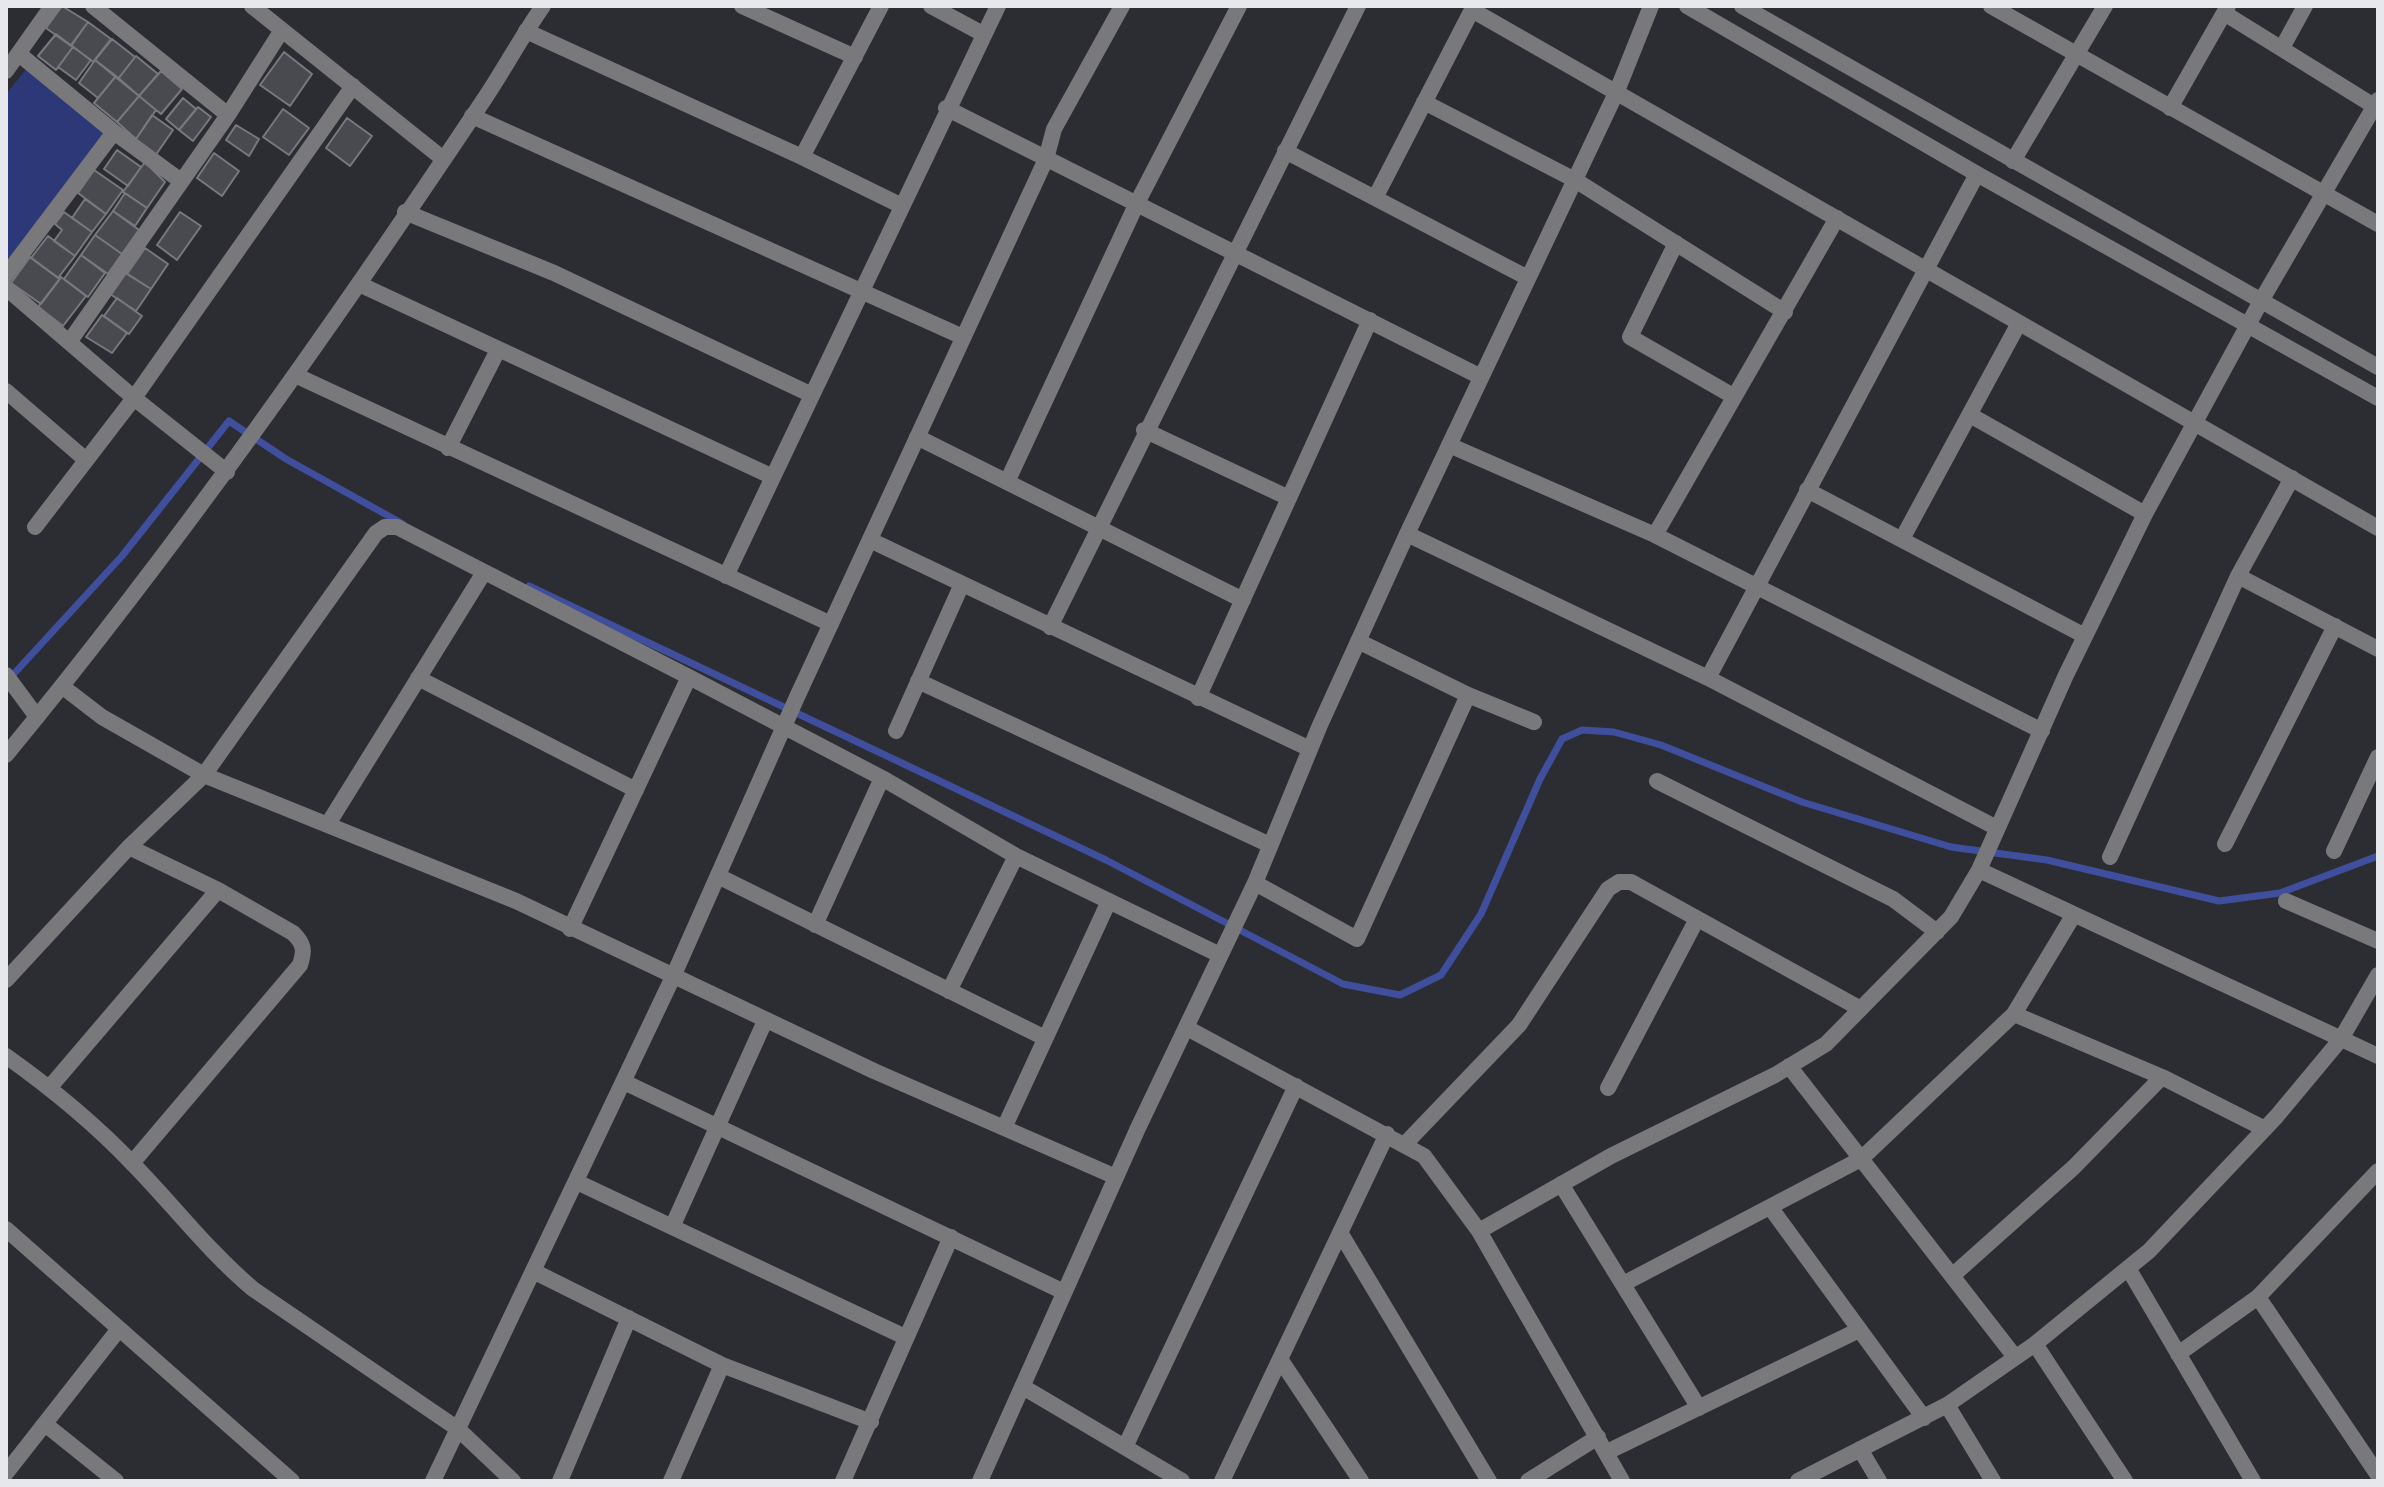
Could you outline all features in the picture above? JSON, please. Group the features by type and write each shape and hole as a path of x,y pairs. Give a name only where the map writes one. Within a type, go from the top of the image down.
{"street":[{"path":"6,71 52,6"},
{"path":"93,6 228,115"},
{"path":"252,6 442,158"},
{"path":"6,755 63,687 227,472 359,284 543,6"},
{"path":"742,6 855,57"},
{"path":"802,157 881,6"},
{"path":"931,6 983,34"},
{"path":"726,576 946,108 998,6"},
{"path":"433,1481 672,979 795,701 1046,159 1054,129 1122,6"},
{"path":"1007,482 1137,203 1239,6"},
{"path":"1050,627 1144,430 1358,6"},
{"path":"980,1481 1116,1177 1255,883 1310,749 1407,534 1617,91 1651,6"},
{"path":"1687,6 1977,174 2378,398"},
{"path":"1742,6 2378,367"},
{"path":"1991,6 2074,56 2378,224"},
{"path":"2013,161 2105,6"},
{"path":"2282,48 2305,6"},
{"path":"1375,198 1473,8 2378,528"},
{"path":"1479,1231 1561,1184 1826,1044 1951,917 1982,864 2085,636 2145,514 2261,301 2376,103 2282,48 2226,10 2170,108"},
{"path":"70,341 228,115 282,30"},
{"path":"526,31 900,205"},
{"path":"19,54 114,132 181,181"},
{"path":"35,527 134,398 353,86"},
{"path":"1424,102 1575,180 1785,312"},
{"path":"946,108 1481,377"},
{"path":"472,116 963,337"},
{"path":"6,275 114,132"},
{"path":"1285,151 1528,278"},
{"path":"1708,678 1754,585 1928,271 1977,174"},
{"path":"405,212 554,273 812,395"},
{"path":"1655,535 1837,218"},
{"path":"1676,243 1630,337 1733,396"},
{"path":"359,284 773,477"},
{"path":"6,288 134,398 227,472"},
{"path":"1198,698 1370,320"},
{"path":"1902,539 2019,323"},
{"path":"448,448 498,350"},
{"path":"295,375 831,624"},
{"path":"6,391 86,460"},
{"path":"1970,415 2145,514"},
{"path":"1144,430 1289,498"},
{"path":"917,437 1243,600"},
{"path":"1449,445 1655,535 2042,731"},
{"path":"2110,857 2238,576 2292,478"},
{"path":"1807,490 2085,636"},
{"path":"6,980 129,847 204,775 376,533 385,527 397,527 483,574 786,723 1016,856 1220,955"},
{"path":"1407,534 1708,678 1995,833"},
{"path":"870,540 1310,749"},
{"path":"328,824 483,574"},
{"path":"2238,576 2378,649"},
{"path":"896,731 962,584"},
{"path":"2225,844 2335,626"},
{"path":"1358,641 1468,695 1534,722"},
{"path":"570,929 689,677"},
{"path":"418,678 636,790"},
{"path":"11,681 37,717"},
{"path":"918,681 1270,845"},
{"path":"63,687 102,717 204,775 328,824 411,862 516,901 672,979 1116,1177"},
{"path":"1255,883 1357,939 1468,695"},
{"path":"2334,851 2378,757"},
{"path":"815,925 882,778"},
{"path":"1657,781 1893,899 1937,932"},
{"path":"129,847 218,890 293,933 302,942 304,953 300,965 132,1163"},
{"path":"949,991 1016,856"},
{"path":"1982,864 2073,916 2378,1056"},
{"path":"718,876 1045,1038"},
{"path":"1405,1144 1519,1025 1608,889 1619,882 1631,882 1859,1008"},
{"path":"50,1087 218,890"},
{"path":"1004,1128 1109,901"},
{"path":"2286,901 2378,941"},
{"path":"1623,1284 1861,1159 2014,1014 2073,916"},
{"path":"1608,1088 1697,919"},
{"path":"1798,1481 1947,1405 2035,1344 2149,1251 2265,1129 2341,1039 2378,975"},
{"path":"2014,1014 2162,1077 2265,1129"},
{"path":"673,1225 765,1021"},
{"path":"1187,1028 1424,1156 1479,1231 1622,1481"},
{"path":"6,1056 50,1087 132,1163 217,1257 253,1289 458,1429 513,1481"},
{"path":"1789,1066 2015,1357"},
{"path":"1952,1276 2074,1167 2162,1077"},
{"path":"624,1082 1064,1292"},
{"path":"1125,1447 1296,1086"},
{"path":"1222,1481 1387,1134"},
{"path":"2178,1354 2258,1297 2376,1178"},
{"path":"577,1182 905,1337"},
{"path":"1561,1184 1699,1408"},
{"path":"1770,1207 1857,1331 1924,1418"},
{"path":"6,1229 292,1481"},
{"path":"1341,1234 1489,1481"},
{"path":"843,1481 951,1237"},
{"path":"2128,1268 2253,1481"},
{"path":"535,1272 722,1365 871,1422"},
{"path":"2258,1297 2377,1478"},
{"path":"560,1481 629,1318"},
{"path":"6,1473 119,1329"},
{"path":"1528,1481 1603,1445 1699,1408 1857,1331"},
{"path":"2035,1344 2125,1481"},
{"path":"1280,1359 1361,1481"},
{"path":"671,1481 722,1365"},
{"path":"1023,1387 1182,1481"},
{"path":"1947,1405 1993,1481"},
{"path":"45,1424 116,1481"},
{"path":"1860,1449 1879,1481"}],"shaded area":[{"path":"28,67 108,135 12,261 6,256 6,94"}],"building":[{"path":"62,6 88,22 71,46 46,28"},
{"path":"88,22 111,39 93,62 71,45"},
{"path":"56,34 73,47 56,70 38,56"},
{"path":"112,39 135,57 118,79 95,60"},
{"path":"73,47 91,60 76,80 58,67"},
{"path":"284,52 312,74 290,106 260,85"},
{"path":"136,56 158,74 139,96 118,79"},
{"path":"95,60 116,76 98,98 79,83"},
{"path":"161,71 182,89 161,114 139,96"},
{"path":"116,76 139,96 117,122 94,103"},
{"path":"139,96 156,110 136,139 117,122"},
{"path":"183,98 196,109 179,130 166,119"},
{"path":"198,107 211,117 193,141 179,130"},
{"path":"283,109 309,128 289,155 263,137"},
{"path":"152,115 173,130 153,159 132,145"},
{"path":"347,118 372,136 350,166 326,148"},
{"path":"236,125 259,139 249,156 226,140"},
{"path":"117,150 141,167 128,186 104,169"},
{"path":"214,153 239,171 222,196 197,178"},
{"path":"145,162 165,182 147,208 123,192"},
{"path":"94,170 123,190 106,214 78,193"},
{"path":"125,193 147,208 135,226 113,211"},
{"path":"85,199 106,214 92,232 72,218"},
{"path":"113,211 139,230 122,254 95,235"},
{"path":"64,212 92,232 75,256 54,241 62,230 55,224"},
{"path":"180,212 201,226 177,260 157,245"},
{"path":"95,235 122,254 108,274 81,255"},
{"path":"48,236 75,256 58,278 31,258"},
{"path":"145,248 168,264 151,289 127,274"},
{"path":"81,255 105,273 88,297 64,279"},
{"path":"30,257 60,279 41,304 11,283"},
{"path":"123,271 151,289 136,311 110,294"},
{"path":"61,277 86,296 63,326 38,307"},
{"path":"117,298 142,316 129,334 104,316"},
{"path":"102,315 127,333 112,353 86,337"}],"waterway":[{"path":"10,678 122,556 229,421 286,459 403,524"},
{"path":"529,586 1106,860 1343,984 1400,995 1441,975 1481,914 1540,779 1562,739 1582,730 1614,732 1661,745 1802,802 1951,847 2047,860 2219,901 2280,893 2378,856"}]}
